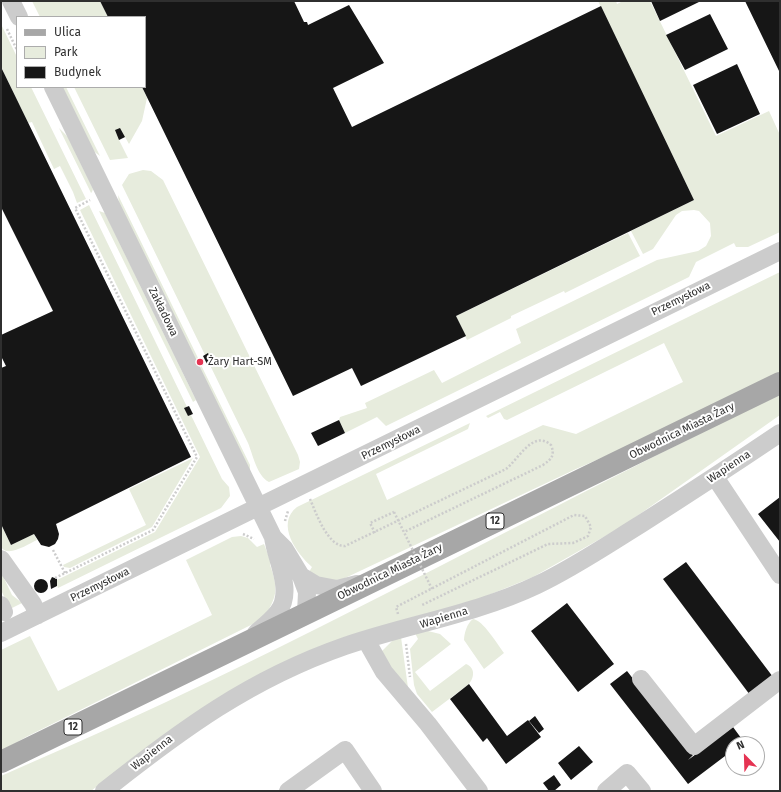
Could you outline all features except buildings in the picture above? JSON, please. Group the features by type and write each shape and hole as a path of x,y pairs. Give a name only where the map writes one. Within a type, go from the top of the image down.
{"main road":[{"name":"Obwodnica Miasta Żary","path":"1,762 306,614 370,581 780,383"}],"street":[{"path":"11,1 12,20"},
{"name":"Zakładowa","path":"53,88 258,508 273,537 284,548 292,579 307,592 306,614"},
{"name":"Przemysłowa","path":"1,634 780,251"},
{"name":"Wapienna","path":"104,791 187,726 237,696 292,668 366,640 458,614 538,584 594,554 715,477 780,433"},
{"path":"715,477 780,575"},
{"path":"1,559 33,604 38,615"},
{"path":"244,643 278,612 292,579 330,588 344,588 370,581"},
{"path":"366,640 384,672 428,724 479,791"},
{"path":"641,679 694,746 780,680"},
{"path":"288,791 345,750 373,791"},
{"path":"606,791 627,773 642,791"}],"path":[{"path":"12,20 16,44"},
{"path":"55,578 154,530 197,457 75,208 90,200"},
{"path":"308,497 329,537 337,546 350,545 506,469 514,463 527,447 536,440 543,440 551,445 553,455 544,465 404,532"},
{"path":"375,534 370,523 394,512 432,589"},
{"path":"395,608 574,515 585,516 588,519 591,527 588,536 573,543 548,544 420,606"},
{"path":"53,550 65,573"}],"green space":[{"path":"32,1 100,1 108,16 40,16"},
{"path":"598,1 616,1 617,4 623,1 650,1 716,136 769,111 780,135 780,232 748,247 736,247 734,243 696,262 689,277 386,426 377,417 345,433 339,420 340,417 367,408 365,403 434,370 442,383 521,343 516,329 657,260 698,251 706,246 711,236 710,223 699,211 694,210 682,211 676,215 653,249 643,254 631,231 694,200"},
{"path":"1,24 16,55 16,88 31,88 86,199 77,203 60,166 54,169 32,122 28,123 1,67"},
{"path":"61,88 66,88 100,156 92,150"},
{"path":"74,88 142,88 147,98 142,121 129,144 125,137 119,140 128,158 110,160"},
{"path":"59,128 68,137 93,189 91,193"},
{"path":"143,170 151,171 163,180 298,455 300,462 299,469 269,482 258,470 248,443 122,185 129,174"},
{"path":"118,195 198,358 194,360 119,204"},
{"path":"89,205 222,479 229,487 230,496 221,508 58,588 56,582 57,580 155,532 200,457 80,210"},
{"path":"99,211 105,213 196,400 193,402"},
{"path":"628,233 640,256 565,293 564,291 511,316 511,318 467,340 456,316"},
{"path":"780,272 780,374 656,434 576,469 343,579 326,579 309,572 312,567 300,555 288,530 288,522 291,514 297,507 470,423 468,429 376,474 387,500 543,425 576,434 683,382 664,343 507,420 504,419 500,412 488,418 486,416"},
{"path":"201,365 250,465 250,472 197,367"},
{"path":"780,394 780,415 623,526 533,577 474,601 347,638 120,768 91,791 1,791 1,776 103,731 242,666"},
{"path":"193,458 152,527 70,568 64,567 63,565 146,525 129,489"},
{"path":"1,524 11,545 34,534 37,540 13,551 4,550 1,547"},
{"path":"241,536 248,538 257,547 264,544 271,562 270,565 275,581 275,593 274,599 263,619 26,737 1,751 1,650 30,636 58,691 212,615 186,560 232,537"},
{"path":"1,572 12,595 22,603 10,609 1,590"},
{"path":"473,619 477,620 486,628 504,653 484,669 464,640 466,629"},
{"path":"428,631 440,634 451,644 415,672 430,691 466,664 473,671 472,679 469,684 432,712 417,694 414,685 410,649 418,639 415,633"},
{"path":"401,637 409,695 381,652 394,639"}],"place":[{"name":"Żary Hart-SM","path":"200,362"}]}
